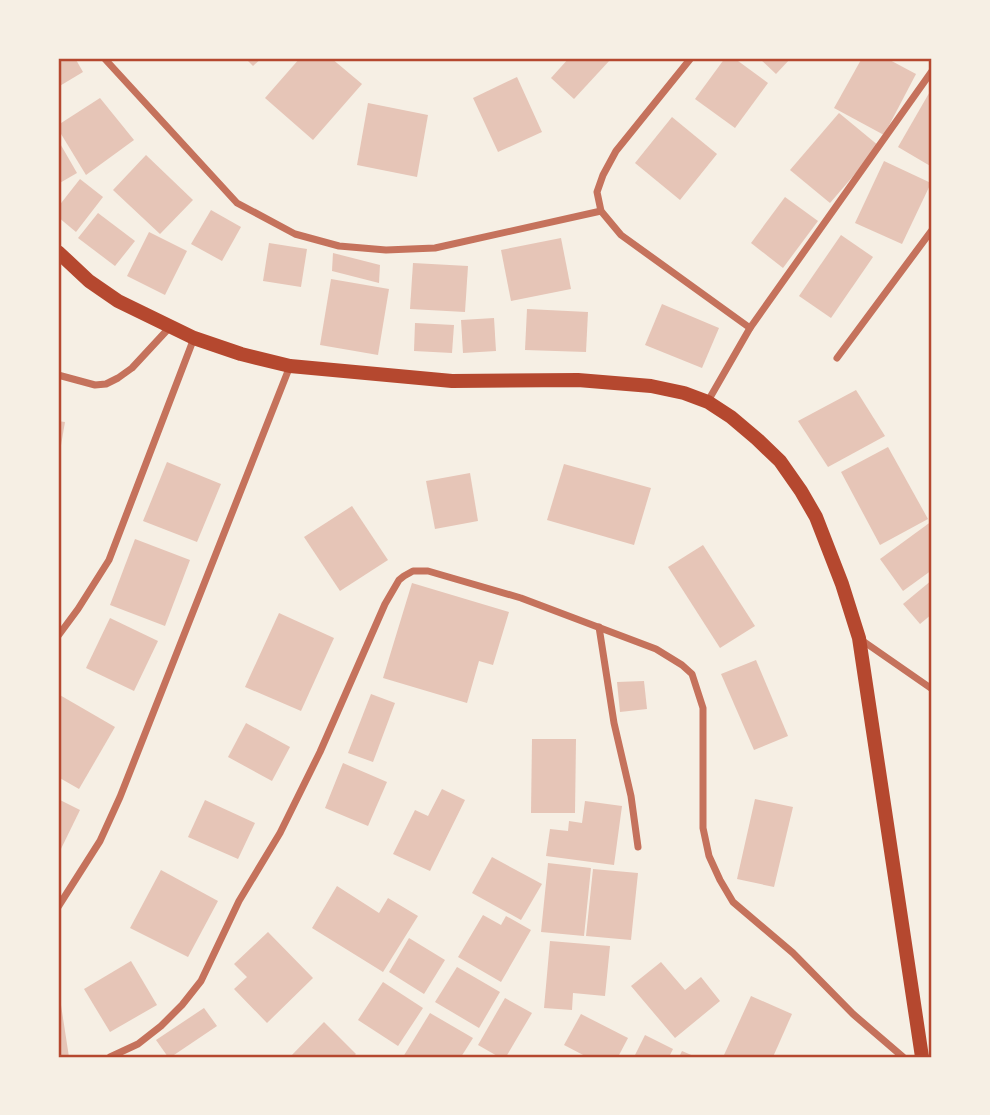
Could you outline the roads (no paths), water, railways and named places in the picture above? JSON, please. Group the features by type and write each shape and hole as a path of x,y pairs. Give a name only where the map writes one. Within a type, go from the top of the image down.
{"main road":[{"path":"58,252 89,281 118,301 194,338 241,354 290,366 384,376 452,381 578,380 651,386 684,393 708,402 731,417 780,461 816,517 859,638 922,1057"}],"street":[{"path":"104,58 237,203 295,234 339,246 386,250 435,248 601,211"},
{"path":"691,58 616,151 597,192 601,211 621,235 750,328"},
{"path":"708,402 750,328 932,71"},
{"path":"837,358 932,230"},
{"path":"58,374 95,385 106,384 132,368 170,327"},
{"path":"58,636 109,560 194,338"},
{"path":"58,905 100,841 120,797 290,366"},
{"path":"110,1057 138,1044 161,1026 201,981 239,901 280,832 320,752 385,604 399,580 413,571 428,571 521,598 656,649 692,674 703,708 703,828 709,856 733,902 801,961 853,1014 903,1057"},
{"path":"599,627 638,847"},
{"path":"859,638 932,689"}]}
